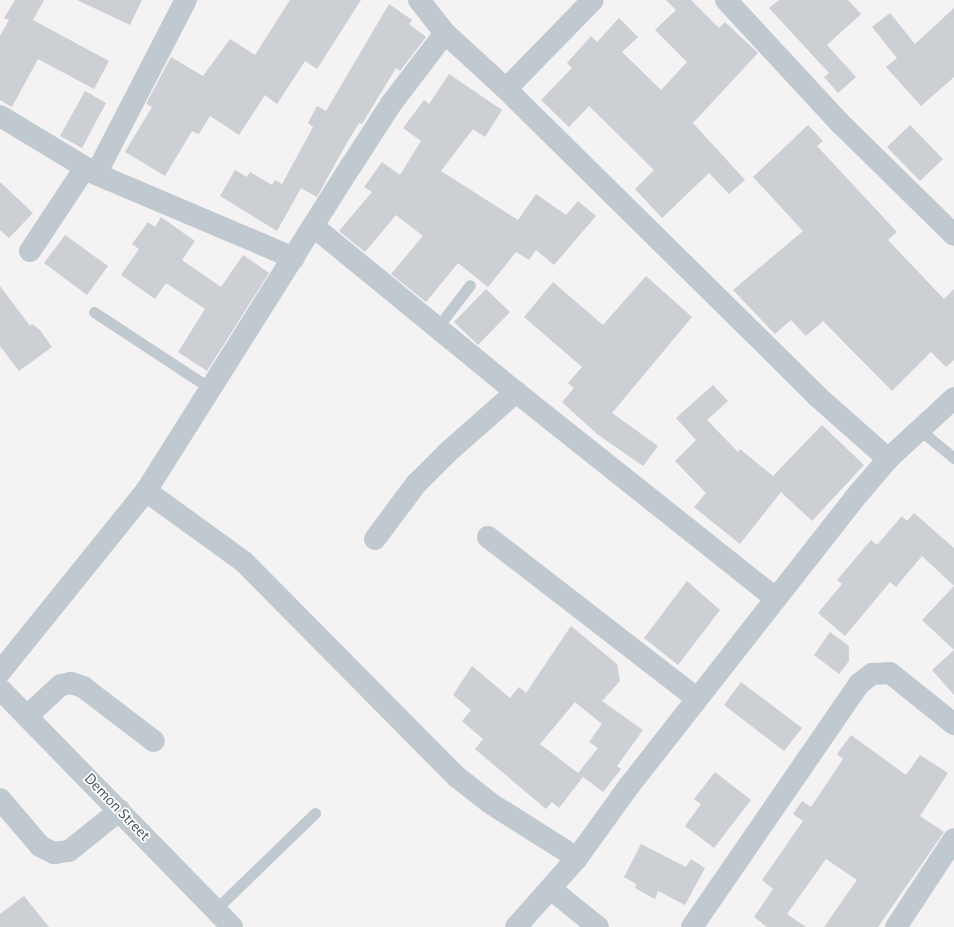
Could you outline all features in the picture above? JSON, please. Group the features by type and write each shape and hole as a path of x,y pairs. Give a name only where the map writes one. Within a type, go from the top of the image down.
{"street":[{"path":"30,251 91,171 186,0"},
{"path":"418,0 445,33 506,89 817,396 888,459"},
{"path":"506,89 593,0"},
{"path":"726,0 841,124 954,235"},
{"path":"0,672 146,491 391,104 445,33"},
{"path":"0,116 91,171 294,258"},
{"path":"313,226 516,392 774,597"},
{"path":"375,539 416,484 442,457 516,392"},
{"path":"516,927 552,890 774,597 888,459 954,398"},
{"path":"146,491 244,562 457,777 490,803 577,858"},
{"path":"488,537 696,698"},
{"path":"692,927 859,684 872,674 890,673 954,724"},
{"path":"27,716 61,685 71,683 83,687 154,741"},
{"name":"Demon Street","path":"0,689 120,810 226,922"},
{"path":"0,799 40,846 54,853 69,851 120,810"},
{"path":"896,927 954,839"},
{"path":"552,890 598,927"}],"lane":[{"path":"437,328 470,285"},
{"path":"94,312 210,388"},
{"path":"920,430 954,458"},
{"path":"226,922 315,813"}],"building":[{"path":"15,0 44,0 33,20 109,61 94,89 38,59 12,107 0,100 0,36 9,20 4,18"},
{"path":"77,0 142,0 130,25"},
{"path":"290,0 361,0 317,69 305,61 277,104 265,95 239,135 210,116 199,134 192,131 165,176 125,152 152,107 146,104 171,57 203,76 230,39 255,55"},
{"path":"666,0 691,0 719,28 725,22 758,53 693,123 745,180 729,194 709,173 662,218 635,189 654,170 589,106 569,127 541,100 572,68 567,63 591,36 597,42 619,18 638,37 622,52 661,90 687,62 655,30 676,10"},
{"path":"779,0 848,0 861,14 827,45 856,77 838,93 824,77 829,73 769,8"},
{"path":"389,4 412,20 409,24 426,37 400,71 396,68 362,124 359,123 317,197 301,188 277,231 220,196 235,170 247,177 250,172 272,185 275,180 282,184 313,127 308,123 317,106 326,111"},
{"path":"954,8 954,77 921,106 886,67 897,58 872,27 890,13 915,44"},
{"path":"449,74 502,110 485,137 473,129 441,171 518,220 536,194 566,215 578,201 596,216 554,265 536,250 529,260 516,252 488,287 458,263 426,302 391,274 423,236 396,215 365,252 339,231 372,192 364,187 382,162 400,175 421,141 403,128 424,100 429,104"},
{"path":"85,91 106,103 82,148 60,136"},
{"path":"808,125 823,141 817,146 897,232 888,240 944,299 954,289 954,360 946,367 931,352 892,391 823,321 806,336 791,320 775,334 733,290 803,231 753,177"},
{"path":"910,125 943,159 920,181 887,147"},
{"path":"0,182 33,213 9,238 0,230"},
{"path":"161,217 195,241 182,260 221,287 243,255 269,273 207,371 178,352 205,309 166,283 155,299 121,275 139,249 132,244 148,222 155,227"},
{"path":"65,235 108,266 87,295 44,263"},
{"path":"646,276 692,317 612,413 658,446 643,466 597,434 562,402 574,388 568,383 582,367 524,317 553,282 603,325"},
{"path":"0,286 30,326 32,324 40,330 52,347 19,371 0,346"},
{"path":"486,289 510,312 478,345 454,322"},
{"path":"713,385 728,401 707,420 738,452 740,449 773,476 822,425 864,465 812,521 781,492 740,544 694,507 706,493 675,461 696,440 676,418"},
{"path":"914,513 954,548 954,586 922,556 896,587 890,582 845,636 818,613 842,584 837,580 871,540 877,545 902,516 907,521"},
{"path":"687,581 720,610 678,665 644,638"},
{"path":"954,586 954,650 922,620"},
{"path":"571,626 617,664 620,681 602,701 643,730 617,766 621,769 603,792 578,773 598,748 589,742 602,724 575,702 540,744 583,777 559,808 552,802 546,809 475,749 483,739 462,721 471,710 453,695 472,666 510,698 519,687 526,693"},
{"path":"830,632 849,646 849,661 839,674 814,655"},
{"path":"954,650 954,695 932,670"},
{"path":"741,682 802,728 784,751 724,705"},
{"path":"851,735 906,775 920,755 948,773 920,816 944,832 878,927 824,927 857,880 826,859 787,914 806,927 767,927 754,917 773,889 762,880 803,821 793,814 802,801 811,807 843,759 837,754"},
{"path":"715,772 751,800 714,848 685,826 701,804 694,799"},
{"path":"641,844 686,867 691,859 705,868 685,905 658,891 655,899 635,888 636,884 624,877"},
{"path":"24,896 49,927 0,927 0,914"}]}
